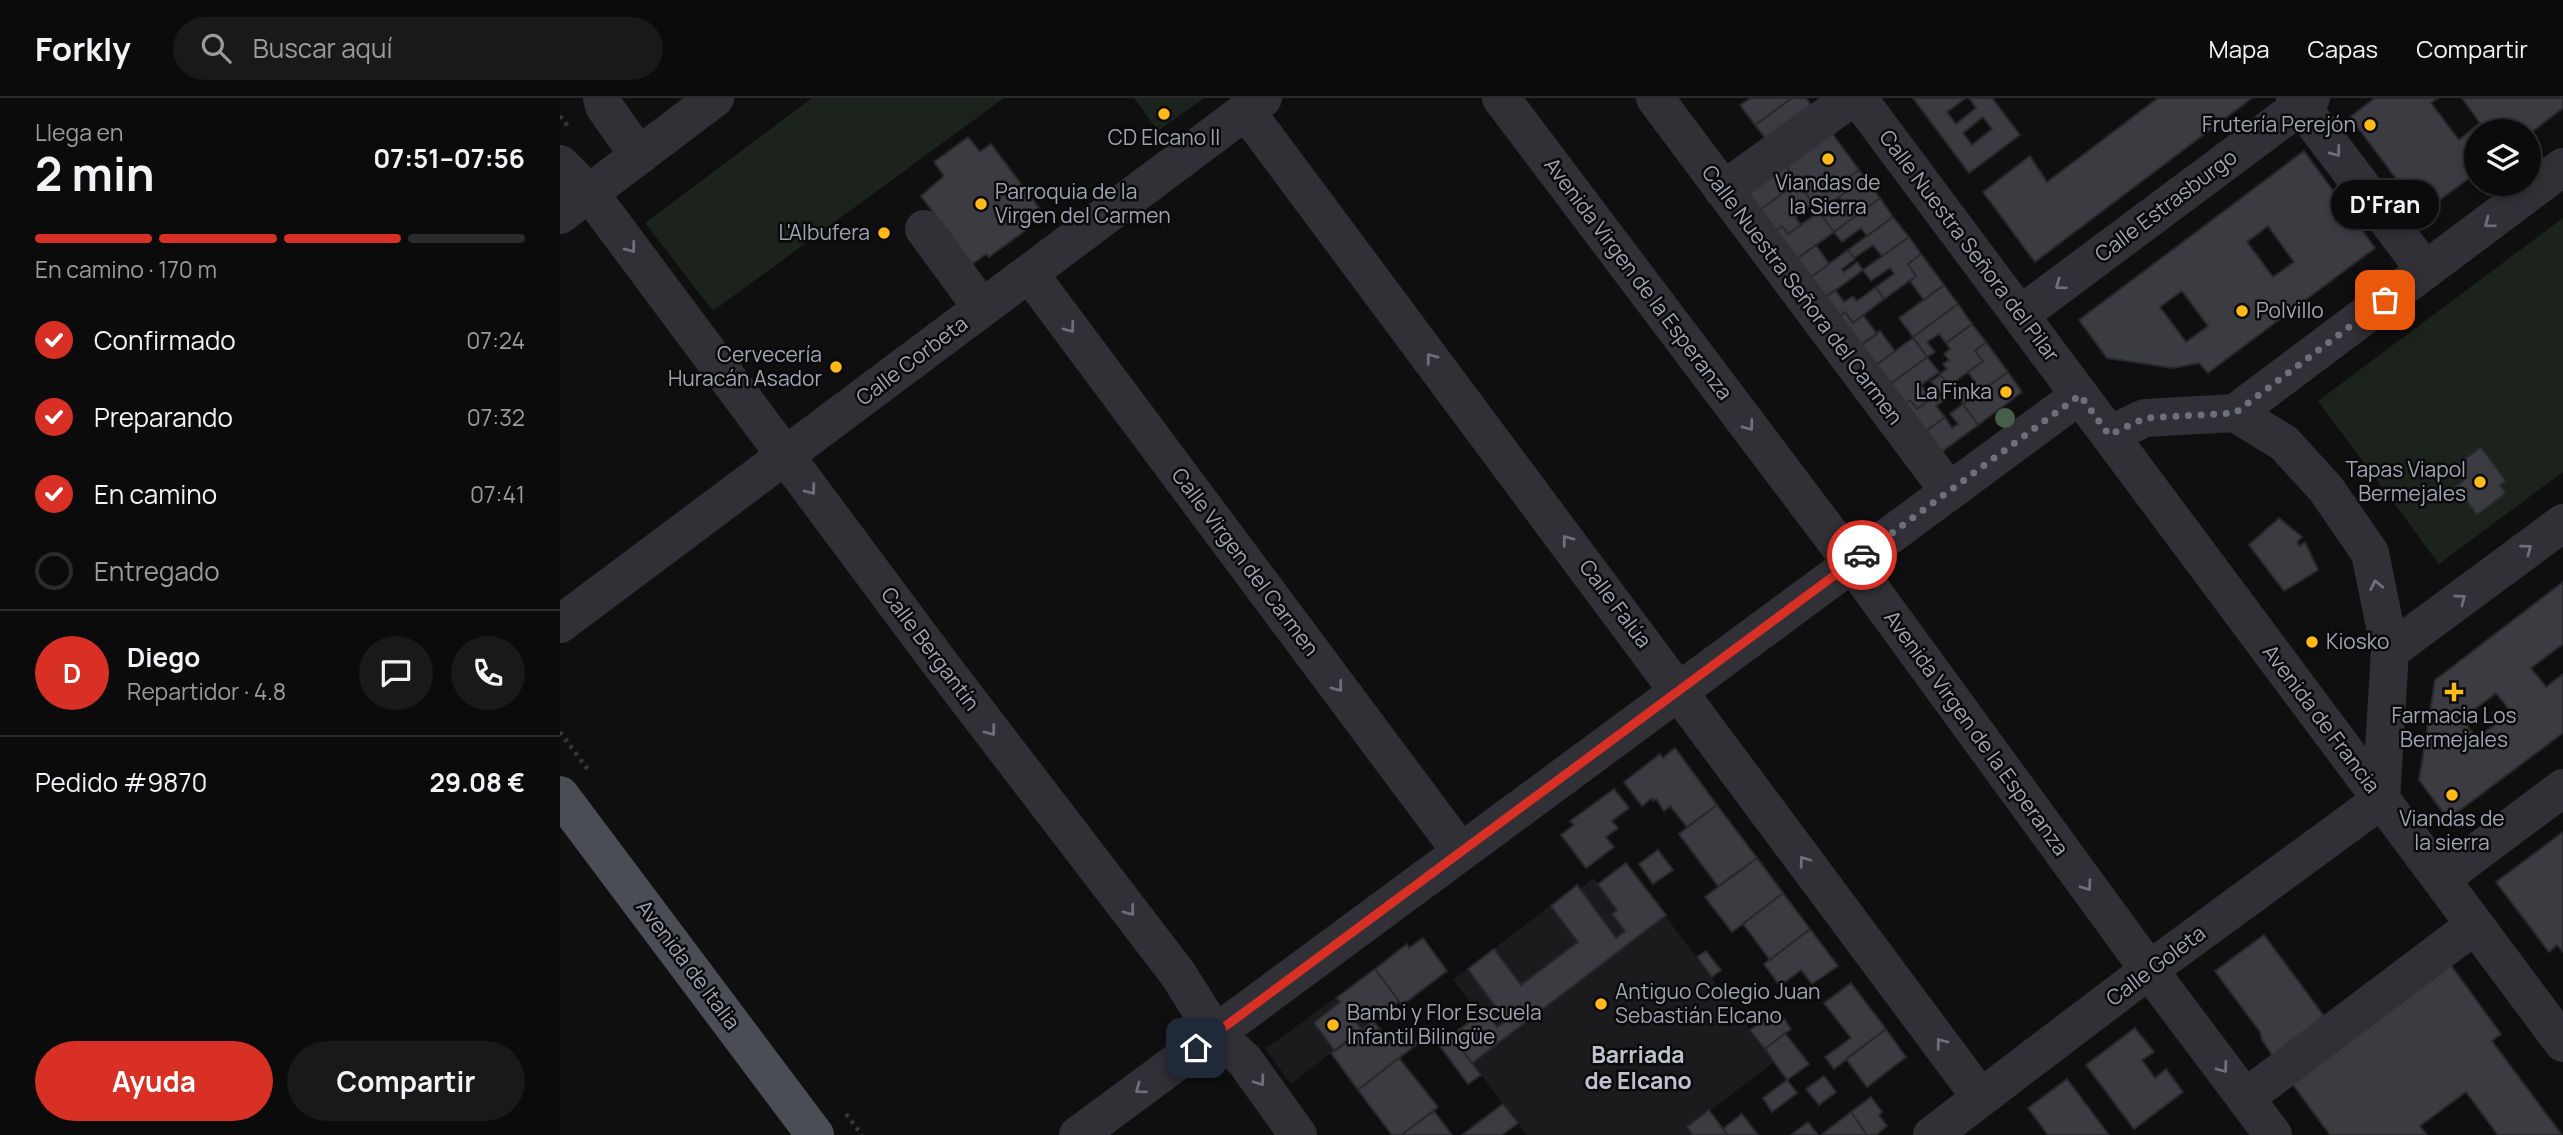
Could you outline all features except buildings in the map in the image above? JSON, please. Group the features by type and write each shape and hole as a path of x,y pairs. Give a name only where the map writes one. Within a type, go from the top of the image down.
{"main road":[{"name":"Avenida de Italia","path":"560,795 815,1135"}],"street":[{"path":"602,98 604,106 639,156"},
{"path":"575,205 715,98"},
{"name":"Avenida Virgen de la Esperanza","path":"1501,98 1852,562 2149,970 2273,1135"},
{"name":"Calle Nuestra Señora del Carmen","path":"1655,98 1949,491"},
{"path":"1723,190 1852,98"},
{"name":"Calle Nuestra Señora del Pilar","path":"1858,98 2080,395"},
{"path":"2302,101 2425,270"},
{"name":"Calle Estrasburgo","path":"2020,315 2302,101"},
{"name":"Calle Corbeta","path":"560,624 1255,104"},
{"name":"Calle Falúa","path":"1255,104 1679,690 1981,1098"},
{"name":"Calle Bergantín","path":"560,164 575,205 785,455 945,670 1178,974 1215,1033 1245,1061 1298,1135"},
{"path":"2109,435 2145,418 2235,413 2563,167"},
{"path":"924,229 982,308"},
{"name":"Calle Virgen del Carmen","path":"1029,273 1461,852"},
{"path":"1078,1135 2080,395"},
{"name":"Avenida de Francia","path":"2080,395 2563,1043"},
{"path":"2235,413 2284,443 2326,489 2370,553 2390,651 2381,800"},
{"path":"2390,651 2563,523"},
{"path":"2441,879 2563,788"},
{"name":"Calle Goleta","path":"1932,1135 2149,970 2381,800"},
{"path":"2245,1098 2475,925"}],"shaded area":[{"path":"812,98 1004,98 713,311 645,223"},
{"name":"CD Elcano II","path":"1134,98 1204,98 1158,131"},
{"path":"2563,218 2563,472 2439,564 2318,401"},
{"name":"Antiguo Colegio Juan Sebastián Elcano","path":"1626,863 1774,1062 1688,1127 1693,1135 1527,1135 1451,1036 1479,1014 1453,980 1577,885 1580,889 1594,878 1599,884"},
{"name":"Bambi y Flor Escuela Infantil Bilingüe","path":"1375,969 1399,1001 1291,1084 1265,1049"}],"way so far":[{"path":"1862,555 2080,395 2109,435 2145,418 2235,413 2385,300"}],"place":[{"name":"CD Elcano II","path":"1164,114"},
{"name":"Frutería Perejón","path":"2370,125"},
{"name":"Viandas de la Sierra","path":"1828,159"},
{"name":"Parroquia de la Virgen del Carmen","path":"981,204"},
{"name":"L'Albufera","path":"884,233"},
{"name":"D'Fran","path":"2385,300"},
{"name":"Polvillo","path":"2242,311"},
{"name":"Cervecería Huracán Asador","path":"836,367"},
{"name":"La Finka","path":"2006,392"},
{"name":"Tapas Viapol Bermejales","path":"2480,482"},
{"name":"Kiosko","path":"2312,642"},
{"name":"Farmacia Los Bermejales","path":"2454,692"},
{"name":"Viandas de la sierra","path":"2452,795"},
{"name":"Antiguo Colegio Juan Sebastián Elcano","path":"1601,1004"},
{"name":"Bambi y Flor Escuela Infantil Bilingüe","path":"1333,1025"}],"district":[{"name":"Barriada de Elcano","path":"1638,1068"}],"route":[{"path":"1196,1048 1862,555"}]}
